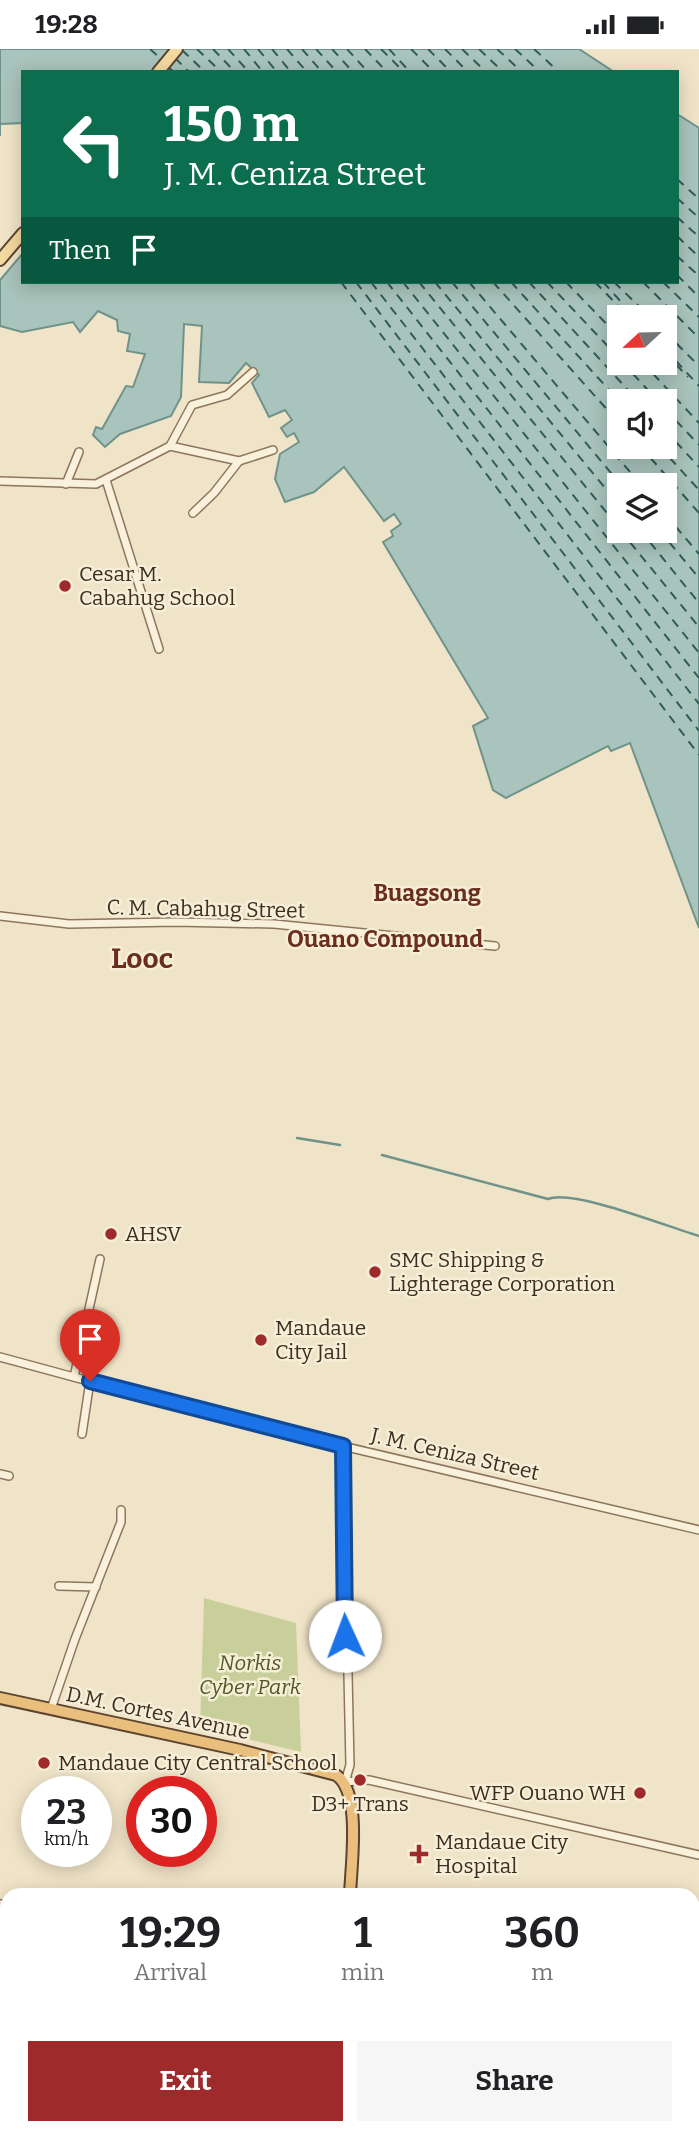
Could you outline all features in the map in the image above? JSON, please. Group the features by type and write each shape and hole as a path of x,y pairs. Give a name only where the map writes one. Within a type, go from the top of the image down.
{"highway":[{"name":"D.M. Cortes Avenue","path":"0,1698 306,1766 332,1773 345,1782"},
{"path":"345,1782 351,1798 351,1888"}],"main road":[{"path":"160,70 177,49"},
{"path":"0,260 21,235"}],"street":[{"path":"0,481 88,485 106,480 170,446 192,405 227,395 253,372"},
{"path":"170,446 239,461 273,450"},
{"path":"66,484 79,452"},
{"path":"193,513 239,461"},
{"path":"106,480 159,649"},
{"name":"C. M. Cabahug Street","path":"0,916 69,924 274,924 495,946"},
{"path":"74,1377 100,1259"},
{"name":"J. M. Ceniza Street","path":"0,1357 343,1446 699,1530"},
{"path":"82,1434 90,1381"},
{"path":"343,1446 350,1765 345,1782 369,1780 699,1855"},
{"path":"51,1709 121,1522 121,1510"},
{"path":"59,1586 96,1587"}],"green space":[{"name":"Norkis Cyber Park","path":"204,1598 296,1623 301,1752 200,1728"}],"water":[{"path":"0,49 579,49 611,70 21,70 21,123 0,124"},
{"path":"679,115 699,128 699,928 630,743 611,751 608,746 506,798 493,790 473,726 488,718 383,542 393,536 391,531 401,524 394,514 384,521 344,467 314,492 285,502 275,479 280,454 299,442 294,433 287,437 281,428 292,420 285,410 269,417 252,383 259,375 246,363 229,383 199,382 202,326 184,324 181,397 171,416 120,434 105,447 93,435 96,427 102,429 126,386 133,387 145,354 127,351 130,334 118,331 117,320 98,311 80,332 73,322 22,332 0,326 0,280 21,255 21,284 679,284"}],"waterway":[{"path":"297,1138 340,1145"},
{"path":"382,1155 548,1199 561,1197 599,1204 699,1236"}],"ferry route":[{"path":"150,49 162,60"},
{"path":"197,49 219,70"},
{"path":"213,49 233,70"},
{"path":"228,49 247,70"},
{"path":"244,49 261,70"},
{"path":"258,49 275,70"},
{"path":"272,49 289,70"},
{"path":"287,49 305,70"},
{"path":"302,49 320,70"},
{"path":"316,49 335,70"},
{"path":"332,49 351,70"},
{"path":"347,49 366,70"},
{"path":"365,49 385,70"},
{"path":"381,49 402,70"},
{"path":"389,49 408,70"},
{"path":"411,49 432,70"},
{"path":"428,49 449,70"},
{"path":"445,49 466,70"},
{"path":"462,49 484,70"},
{"path":"479,49 501,70"},
{"path":"497,49 520,70"},
{"path":"515,49 538,70"},
{"path":"534,49 557,70"},
{"path":"182,50 203,70"},
{"path":"175,58 187,70"},
{"path":"168,67 172,70"},
{"path":"679,181 699,199"},
{"path":"679,200 699,218"},
{"path":"679,219 699,237"},
{"path":"679,238 699,257"},
{"path":"679,258 699,276"},
{"path":"679,277 699,297"},
{"path":"343,284 699,755"},
{"path":"358,284 699,731"},
{"path":"373,284 699,704"},
{"path":"389,284 699,678"},
{"path":"405,284 699,653"},
{"path":"421,284 607,513"},
{"path":"437,284 607,490"},
{"path":"454,284 611,473"},
{"path":"471,284 631,473"},
{"path":"495,284 607,409"},
{"path":"513,284 608,389"},
{"path":"531,284 627,389"},
{"path":"549,284 607,345"},
{"path":"568,284 607,325"},
{"path":"597,284 617,305"},
{"path":"605,284 624,305"},
{"path":"616,284 638,305"},
{"path":"645,284 699,338"},
{"path":"665,284 699,317"},
{"path":"677,344 699,366"},
{"path":"677,362 699,386"},
{"path":"677,366 688,377"},
{"path":"634,375 647,389"},
{"path":"654,375 699,423"},
{"path":"677,422 699,445"},
{"path":"677,443 699,467"},
{"path":"651,459 699,513"},
{"path":"671,459 699,490"},
{"path":"677,528 699,554"},
{"path":"631,543 699,627"},
{"path":"651,543 699,603"},
{"path":"670,543 699,578"}],"place":[{"name":"Cesar M. Cabahug School","path":"65,586"},
{"name":"AHSV","path":"111,1234"},
{"name":"SMC Shipping & Lighterage Corporation","path":"375,1272"},
{"name":"Mandaue City Jail","path":"261,1340"},
{"name":"Mandaue City Central School","path":"44,1763"},
{"name":"D3+ Trans","path":"360,1780"},
{"name":"WFP Ouano WH","path":"640,1793"},
{"name":"Mandaue City Hospital","path":"419,1854"}],"district":[{"name":"Buagsong","path":"427,893"},
{"name":"Ouano Compound","path":"385,939"},
{"name":"Looc","path":"142,958"}],"route":[{"path":"90,1381 197,1411 343,1446 345,1636"}]}
